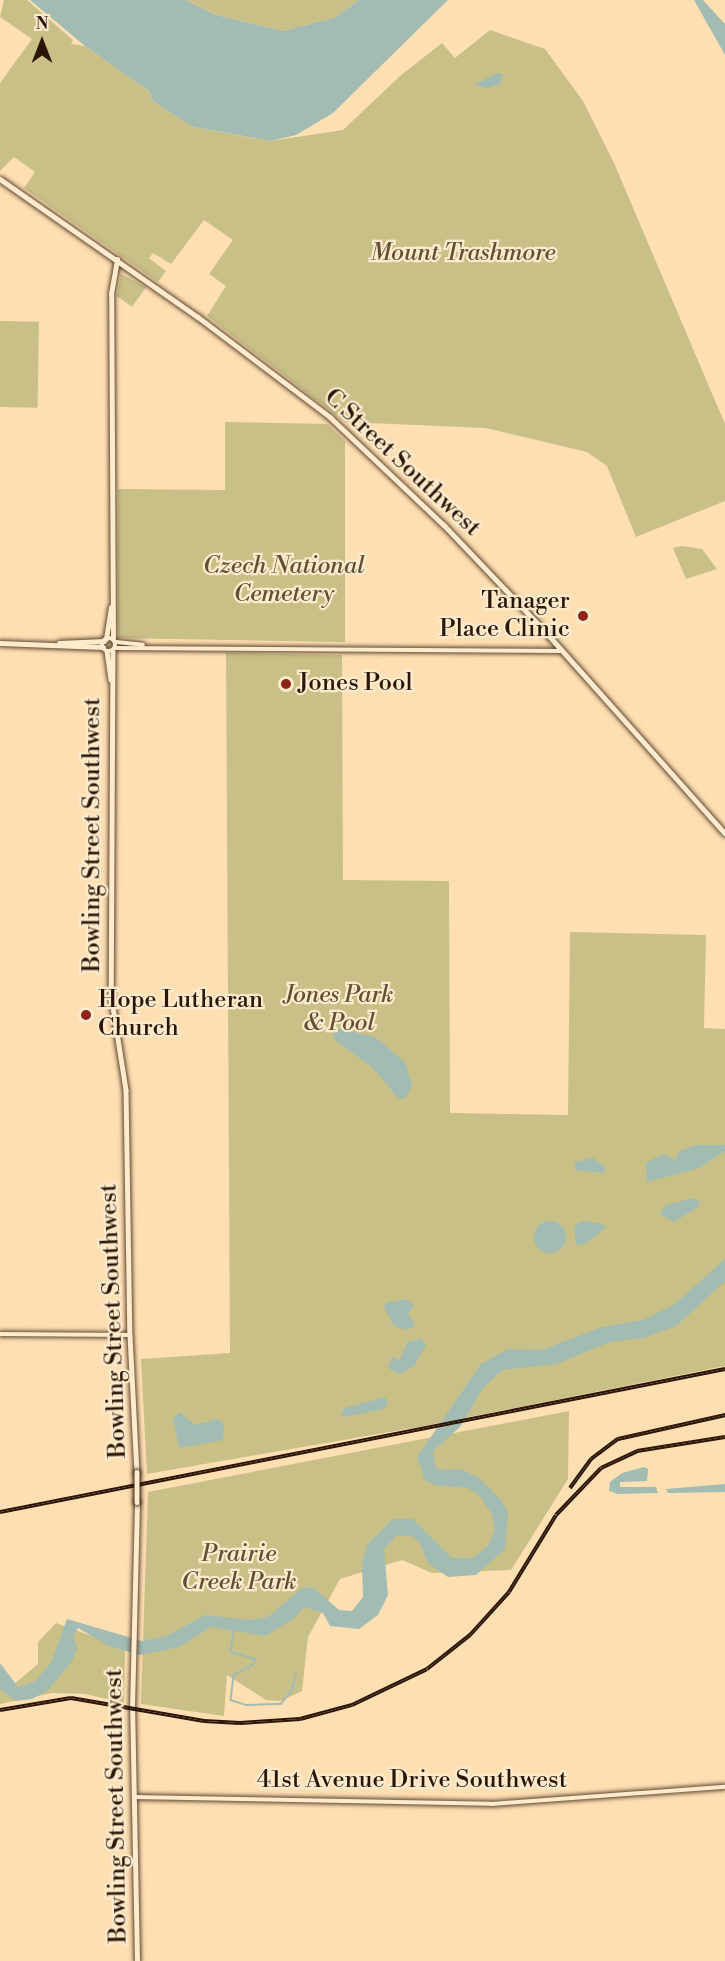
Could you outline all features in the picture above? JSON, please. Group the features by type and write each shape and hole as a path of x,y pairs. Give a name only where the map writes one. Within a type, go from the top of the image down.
{"main road":[{"name":"C Street Southwest","path":"0,179 117,260 314,403 441,521 564,651 725,833"},
{"name":"Bowling Street Southwest","path":"117,260 111,294 111,607 114,645 111,680 111,994 126,1090 130,1335 137,1472 133,1662 137,1961"},
{"name":"Bowling Street Southwest","path":"111,607 105,640 111,680"},
{"path":"56,644 105,640 114,645"},
{"path":"0,643 56,644 105,649 114,645"}],"street":[{"path":"114,645 564,651"},
{"path":"0,1334 130,1335"},
{"name":"41st Avenue Drive Southwest","path":"134,1797 491,1804 725,1787"}],"green space":[{"name":"Mount Trashmore","path":"4,0 27,0 73,40 71,44 85,46 149,91 153,101 193,127 270,141 343,130 400,76 442,43 455,58 490,30 545,49 583,101 614,163 725,424 725,501 636,537 607,466 587,452 486,428 345,422 207,316 226,286 209,274 233,240 204,220 171,264 153,253 149,258 166,271 158,282 24,188 35,172 14,157 0,171 0,83 32,39 0,17"},
{"path":"186,0 359,0 334,18 283,31 216,15"},
{"path":"121,274 146,287 132,307 117,296"},
{"path":"0,321 39,322 37,408 0,407"},
{"name":"Czech National Cemetery","path":"225,422 327,424 345,441 345,642 118,638 118,489 225,490"},
{"path":"682,546 702,549 717,569 686,579 673,548"},
{"name":"Jones Park & Pool","path":"226,653 342,655 343,880 449,881 450,1113 568,1115 570,932 706,935 704,1028 725,1029 725,1366 424,1426 147,1474 141,1359 230,1353"},
{"name":"Prairie Creek Park","path":"569,1411 568,1479 511,1570 432,1573 402,1560 340,1579 308,1637 302,1691 281,1701 266,1700 227,1675 224,1716 141,1704 148,1492"},
{"path":"56,1623 125,1648 124,1703 85,1694 52,1693 0,1704 0,1684 7,1690 38,1664 38,1642"}],"water":[{"path":"30,0 186,0 216,15 283,31 334,18 359,0 448,0 333,113 296,135 271,141 193,127 153,101 149,91 85,46"},
{"path":"694,0 703,0 725,24 725,55"},
{"path":"497,73 503,74 500,84 488,88 474,85"},
{"path":"337,1028 375,1037 405,1062 412,1085 406,1098 399,1099 372,1067 335,1040 332,1030"},
{"path":"695,1145 725,1145 725,1151 699,1168 647,1182 646,1163 663,1154 675,1160 680,1151"},
{"path":"593,1158 605,1167 604,1173 575,1170 575,1162"},
{"path":"694,1198 700,1202 698,1207 674,1222 660,1214 666,1205"},
{"path":"550,1221 561,1226 566,1237 561,1248 550,1253 539,1248 534,1237 539,1226"},
{"path":"582,1221 603,1224 605,1228 584,1245 576,1244 574,1227"},
{"path":"725,1259 725,1281 676,1326 643,1338 610,1342 556,1364 502,1370 482,1389 460,1427 433,1451 435,1466 440,1470 460,1469 478,1477 501,1500 508,1512 505,1549 476,1575 448,1577 428,1563 420,1543 412,1536 396,1536 384,1549 388,1595 378,1615 359,1629 330,1626 323,1613 304,1607 293,1619 265,1636 211,1627 179,1647 140,1655 109,1646 78,1628 73,1636 77,1648 72,1661 48,1690 32,1699 16,1701 0,1689 0,1663 18,1687 34,1682 51,1663 67,1619 142,1641 167,1636 205,1615 249,1620 268,1617 302,1588 314,1588 339,1610 352,1611 363,1597 362,1564 367,1545 393,1519 413,1519 452,1558 473,1558 488,1546 495,1530 492,1514 479,1495 468,1488 435,1485 425,1480 417,1457 481,1364 508,1349 542,1350 602,1327 643,1320 675,1304"},
{"path":"407,1299 414,1306 408,1313 415,1326 406,1330 394,1326 384,1307 386,1303"},
{"path":"421,1339 426,1345 414,1366 400,1374 388,1368 392,1357 400,1360 407,1342"},
{"path":"385,1397 388,1404 383,1409 343,1417 341,1414 345,1408"},
{"path":"180,1412 195,1425 218,1419 224,1425 223,1440 179,1448 173,1419"},
{"path":"644,1467 648,1469 647,1481 620,1482 620,1487 656,1487 658,1493 618,1494 609,1491 610,1482 622,1473"},
{"path":"725,1484 725,1492 668,1493 666,1489"}],"waterway":[{"path":"234,1632 231,1652 256,1659 253,1665 234,1676 231,1700 246,1705 281,1704 292,1690 296,1673"}],"railway":[{"path":"0,1512 725,1369"},
{"path":"570,1488 591,1459 618,1439 725,1415"},
{"path":"0,1710 71,1698 204,1721 240,1723 300,1719 352,1705 427,1669 470,1635 509,1592 556,1515 601,1468 637,1451 725,1437"}],"place":[{"name":"Tanager Place Clinic","path":"583,616"},
{"name":"Jones Pool","path":"286,684"},
{"name":"Hope Lutheran Church","path":"86,1015"}]}
